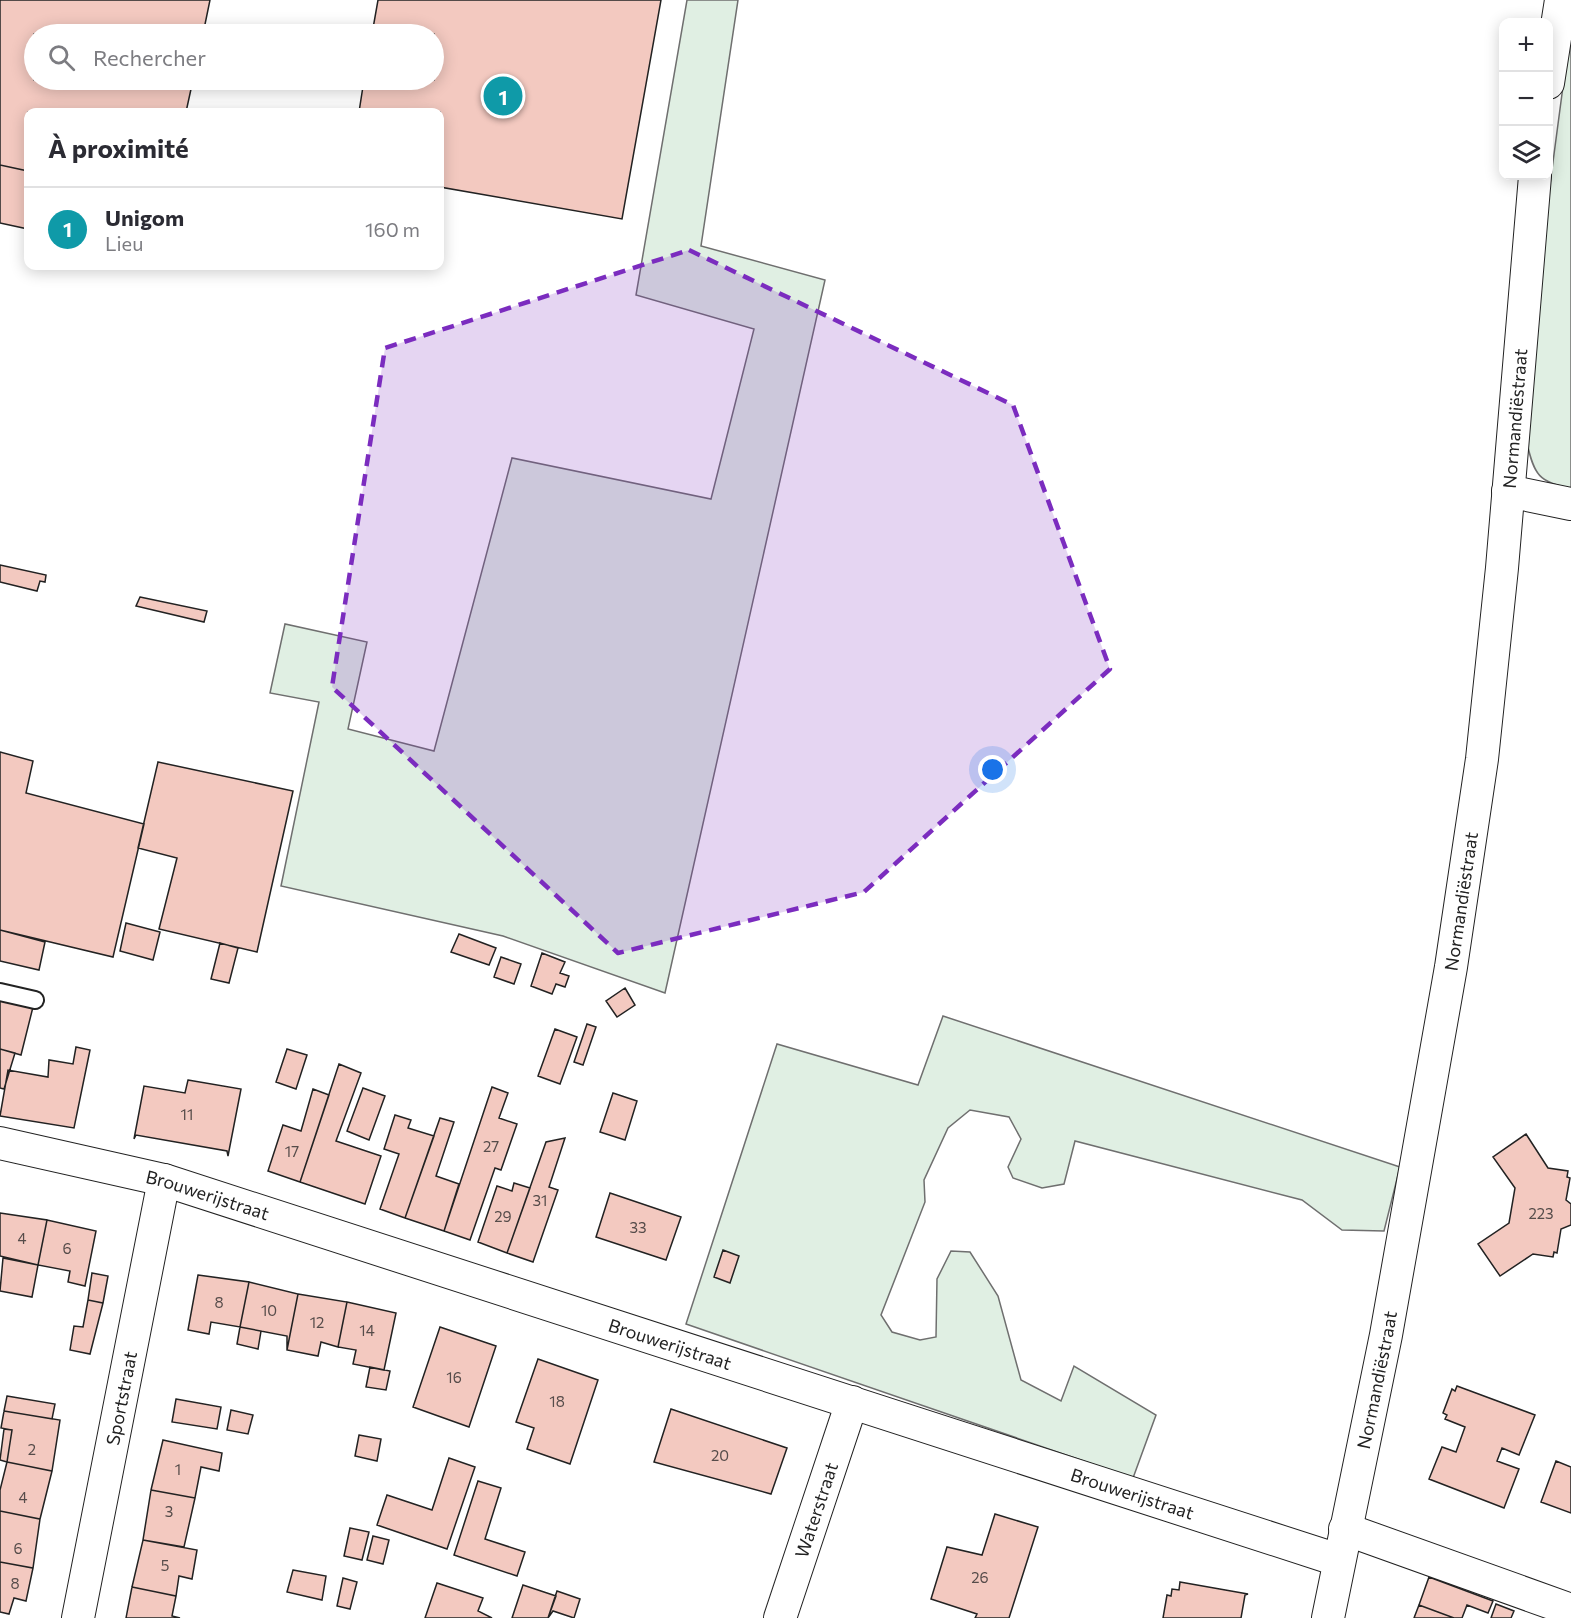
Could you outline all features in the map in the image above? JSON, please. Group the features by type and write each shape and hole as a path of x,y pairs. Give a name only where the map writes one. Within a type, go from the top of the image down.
{"street":[{"path":"1550,72 1561,0"},
{"name":"Normandiëstraat","path":"1328,1618 1338,1560 1386,1335 1451,967 1482,759 1535,180"},
{"path":"1508,491 1571,504"},
{"name":"Brouwerijstraat","path":"0,1143 164,1180 1338,1560"},
{"name":"Sportstraat","path":"78,1618 164,1180"},
{"name":"Waterstraat","path":"780,1618 852,1402"},
{"path":"1345,1529 1571,1610"}],"lane":[{"path":"0,992 35,1000"}],"highlighted area":[{"path":"689,250 1013,405 1110,669 864,892 618,953 332,687 385,348"}],"green space":[{"path":"687,0 738,0 701,246 825,280 665,993 503,936 281,886 319,702 270,693 285,624 367,642 348,729 434,751 512,458 711,499 754,329 636,295"},
{"path":"1571,26 1571,489 1545,480 1540,475 1532,463 1527,443 1547,207 1551,180 1553,180 1553,162"},
{"path":"943,1016 1400,1167 1384,1231 1342,1230 1302,1200 1075,1141 1064,1184 1042,1188 1013,1178 1008,1167 1021,1139 1009,1117 970,1110 948,1128 924,1180 925,1202 881,1315 892,1332 920,1340 936,1337 937,1279 951,1251 970,1252 998,1296 1021,1380 1061,1401 1074,1366 1156,1415 1133,1478 686,1324 777,1044 918,1085"}],"building":[{"path":"0,0 210,0 205,24 24,24 24,90 191,90 187,108 24,108 24,170 0,165"},
{"path":"378,0 661,0 622,219 444,188 444,108 360,108 362,90 444,90 444,24 374,24"},
{"path":"0,165 24,170 24,228 0,223"},
{"path":"0,565 46,575 45,582 40,581 37,591 0,582"},
{"path":"140,597 207,611 204,622 136,606"},
{"path":"0,752 33,761 26,793 144,824 113,957 0,930"},
{"path":"158,762 293,791 257,952 159,929 177,858 138,848"},
{"path":"126,923 160,932 153,960 120,951"},
{"path":"0,930 45,942 39,970 0,961"},
{"path":"459,934 496,948 489,965 451,952"},
{"path":"220,943 238,948 229,983 211,979"},
{"path":"542,953 565,962 560,973 569,976 565,987 556,984 552,994 531,986"},
{"path":"501,957 521,964 514,984 494,977"},
{"path":"625,988 635,1005 617,1017 606,1001"},
{"path":"0,1000 33,1007 21,1055 0,1049"},
{"path":"587,1024 596,1027 583,1065 574,1062"},
{"path":"555,1029 577,1037 560,1084 538,1076"},
{"path":"76,1047 90,1050 74,1128 0,1116 8,1070 48,1077 49,1060 73,1064"},
{"path":"0,1049 15,1053 4,1089 0,1088"},
{"path":"287,1049 307,1055 296,1089 276,1082"},
{"path":"339,1064 361,1073 336,1141 381,1156 365,1204 300,1182"},
{"path":"188,1080 241,1089 228,1156 227,1151 136,1135 134,1139 144,1086 185,1093"},
{"path":"492,1087 508,1093 499,1118 517,1124 501,1170 495,1168 470,1240 444,1231"},
{"path":"363,1088 385,1096 369,1140 347,1131"},
{"path":"313,1089 329,1095 300,1182 268,1171 283,1125 301,1131"},
{"path":"613,1093 637,1101 625,1140 600,1132"},
{"path":"395,1115 411,1120 408,1128 434,1136 405,1218 380,1209 399,1154 384,1149"},
{"path":"440,1118 454,1122 436,1176 459,1184 444,1231 405,1218"},
{"path":"1526,1134 1548,1168 1568,1171 1567,1177 1570,1178 1566,1200 1571,1204 1571,1225 1561,1229 1557,1253 1554,1252 1553,1257 1533,1254 1500,1276 1478,1244 1509,1223 1515,1188 1493,1157"},
{"path":"565,1138 549,1187 558,1190 533,1262 507,1253 546,1142"},
{"path":"514,1183 530,1188 507,1253 478,1242 497,1186 512,1191"},
{"path":"610,1193 681,1217 666,1260 596,1237"},
{"path":"0,1213 47,1220 38,1265 0,1256"},
{"path":"47,1220 96,1231 85,1286 68,1282 70,1271 38,1265"},
{"path":"723,1250 739,1256 730,1283 714,1277"},
{"path":"3,1258 38,1265 32,1297 0,1291"},
{"path":"92,1273 108,1276 103,1303 88,1300"},
{"path":"198,1275 249,1282 240,1327 211,1322 209,1334 188,1330"},
{"path":"249,1282 298,1294 287,1350 287,1336 240,1327"},
{"path":"298,1294 347,1302 338,1347 321,1342 318,1356 287,1350"},
{"path":"88,1300 103,1303 90,1354 70,1350 74,1326 83,1327"},
{"path":"347,1302 396,1313 384,1370 353,1364 356,1350 338,1347"},
{"path":"240,1327 261,1331 258,1349 237,1344"},
{"path":"440,1327 496,1346 469,1427 413,1407"},
{"path":"538,1359 598,1380 570,1464 527,1449 534,1428 516,1422"},
{"path":"370,1367 390,1371 386,1390 366,1387"},
{"path":"1457,1386 1535,1415 1519,1455 1502,1448 1497,1461 1519,1469 1504,1508 1429,1479 1442,1447 1456,1452 1465,1427 1445,1419 1447,1415 1443,1413 1452,1389 1455,1391"},
{"path":"7,1396 55,1404 52,1419 4,1411"},
{"path":"176,1399 221,1407 217,1429 172,1422"},
{"path":"671,1409 787,1448 771,1494 654,1462"},
{"path":"231,1410 253,1415 248,1434 227,1430"},
{"path":"4,1411 60,1420 52,1471 7,1462 12,1430 1,1428"},
{"path":"4,1429 12,1430 7,1462 0,1460"},
{"path":"359,1435 381,1439 377,1461 355,1456"},
{"path":"163,1440 222,1453 219,1471 201,1467 195,1498 151,1490"},
{"path":"449,1458 475,1467 447,1549 377,1525 387,1495 432,1510"},
{"path":"1556,1461 1571,1467 1571,1513 1541,1502"},
{"path":"7,1462 52,1471 40,1519 0,1511 0,1490"},
{"path":"478,1481 501,1488 485,1539 525,1552 517,1576 454,1555"},
{"path":"151,1490 195,1498 184,1547 143,1540"},
{"path":"0,1511 40,1519 33,1568 0,1562"},
{"path":"995,1514 1038,1527 1009,1618 975,1618 977,1614 931,1599 947,1547 982,1555"},
{"path":"350,1528 369,1532 362,1560 344,1556"},
{"path":"373,1536 389,1540 383,1564 367,1560"},
{"path":"143,1540 197,1550 192,1579 179,1576 176,1596 132,1587"},
{"path":"0,1562 33,1568 26,1601 14,1598 9,1614 0,1612"},
{"path":"293,1570 326,1576 322,1600 287,1592"},
{"path":"1429,1577 1493,1601 1488,1613 1467,1605 1462,1618 1454,1618 1419,1605"},
{"path":"343,1578 357,1582 350,1609 337,1606"},
{"path":"1180,1582 1248,1594 1245,1595 1241,1618 1163,1618 1167,1595 1171,1596 1172,1589 1179,1590"},
{"path":"437,1583 483,1598 478,1611 492,1618 425,1618"},
{"path":"523,1585 556,1596 548,1618 512,1618"},
{"path":"132,1587 176,1596 172,1616 180,1618 126,1618"},
{"path":"557,1591 580,1599 574,1618 553,1611 548,1618"},
{"path":"1496,1604 1514,1611 1511,1618 1491,1618"},
{"path":"1419,1605 1454,1618 1414,1618"}],"place":[{"name":"Unigom","path":"503,96"}]}
